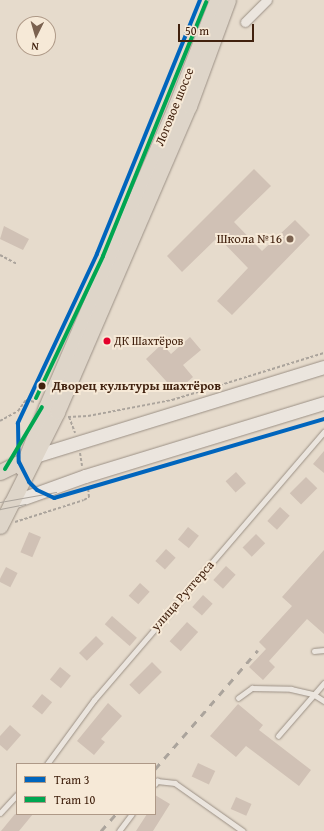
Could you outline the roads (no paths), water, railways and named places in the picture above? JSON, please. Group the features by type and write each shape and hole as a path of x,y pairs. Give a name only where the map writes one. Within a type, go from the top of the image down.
{"main road":[{"name":"Логовое шоссе","path":"31,458 176,106 217,0"},
{"name":"Логовое шоссе","path":"31,458 189,106 228,0"},
{"path":"0,472 31,458 324,367"},
{"path":"5,503 85,476 324,403"},
{"path":"0,526 5,503 31,458"}],"street":[{"path":"244,22 267,0"}],"lane":[{"name":"улица Рутгерса","path":"48,763 94,700 324,432"},
{"path":"314,652 324,650"},
{"path":"278,736 324,683"},
{"path":"238,698 252,688 291,688 313,694 324,701"},
{"path":"156,782 175,783 243,831"},
{"path":"0,813 16,796"},
{"path":"119,831 131,815"}],"tram line":[{"name":"3","path":"200,0 97,254 18,423 19,462 29,482 37,490 54,498 324,419"},
{"name":"10","path":"36,398 103,256 206,2"},
{"name":"10","path":"5,469 42,407"},
{"path":"0,502 56,492"},
{"path":"0,509 26,504"}],"railway":[{"path":"156,768 258,650"},
{"path":"101,831 115,815"}],"place":[{"name":"Школа №16","path":"290,239"},
{"name":"ДК Шахтёров","path":"107,341"},
{"name":"Дворец культуры шахтёров","path":"42,386"}]}
